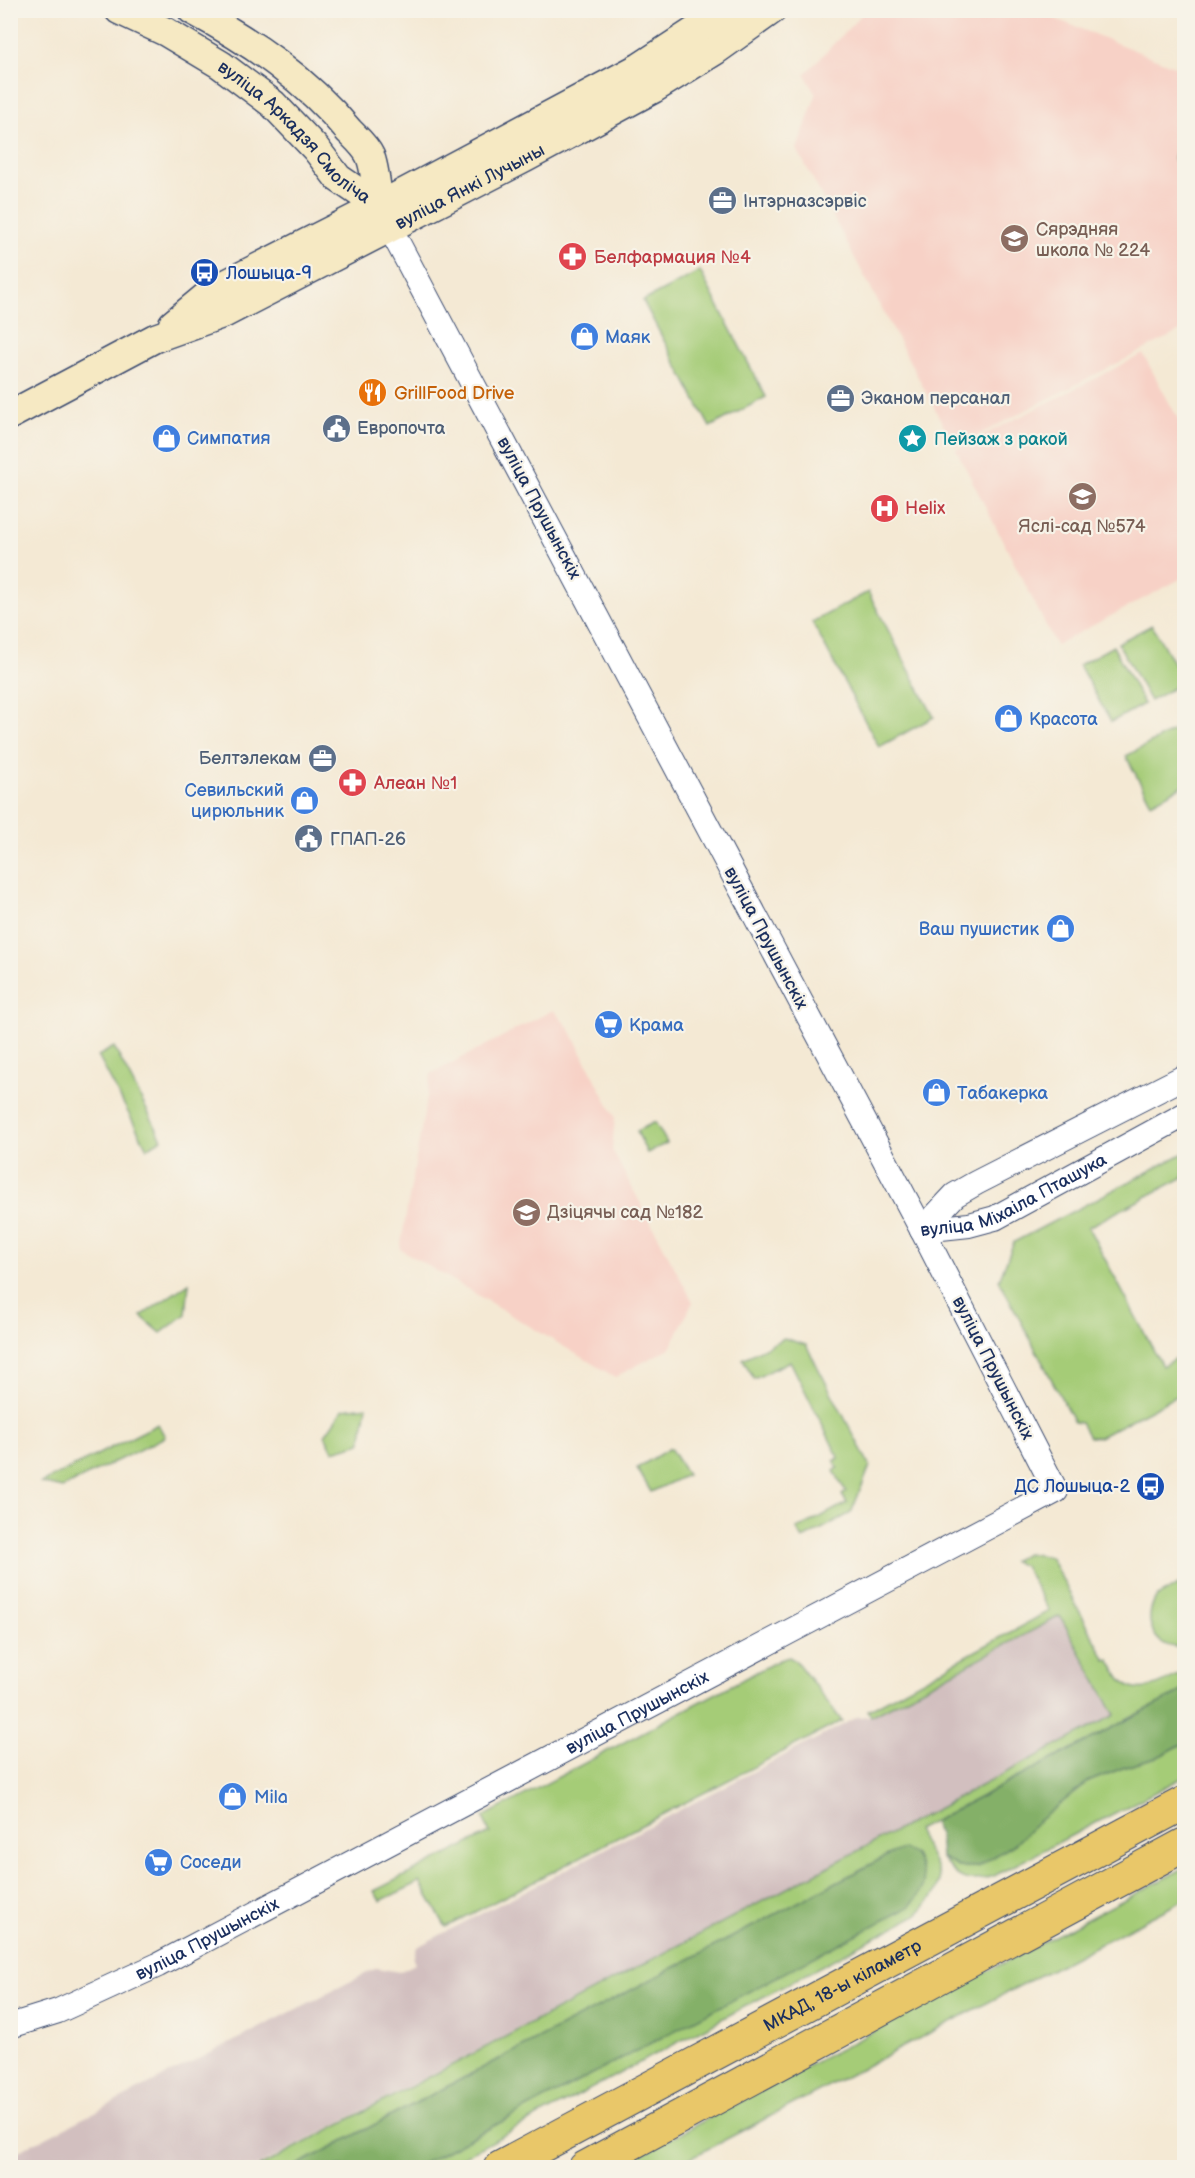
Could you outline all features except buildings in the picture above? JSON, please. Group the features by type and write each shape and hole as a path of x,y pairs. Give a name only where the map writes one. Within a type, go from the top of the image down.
{"highway":[{"name":"МКАД, 18-ы кіламетр","path":"500,2168 1185,1803"},
{"path":"585,2168 1185,1845"}],"main road":[{"name":"вуліца Аркадзя Смоліча","path":"119,10 166,32 221,65 273,104 316,149 338,178 385,217"},
{"name":"вуліца Аркадзя Смоліча","path":"192,10 237,34 268,55 297,78 340,120 370,156 385,217"},
{"name":"вуліца Янкі Лучыны","path":"10,415 155,338 225,313 640,67 727,10"},
{"name":"вуліца Янкі Лучыны","path":"385,217 653,89 716,50 772,10"}],"street":[{"name":"вуліца Прушынскіх","path":"10,2026 58,2011 158,1965 1056,1491 922,1230 385,217"},
{"name":"вуліца Міхаіла Пташука","path":"922,1230 955,1195 1185,1077"},
{"name":"вуліца Міхаіла Пташука","path":"922,1230 995,1218 1185,1115"}],"shaded area":[{"name":"Сярэдняя школа № 224","path":"865,11 1036,11 1184,70 1184,329 955,447 797,149 816,95 805,74"},
{"name":"Яслі-сад №574","path":"1143,354 1184,430 1184,577 1056,645 956,449"},
{"name":"Дзіцячы сад №182","path":"553,1010 569,1028 615,1117 612,1150 693,1302 670,1348 615,1377 400,1249 431,1074"},
{"path":"1060,1616 1116,1715 255,2167 11,2168 11,2155 377,1968 399,1972 415,1964 413,1959 417,1947 857,1717 871,1716"}],"green space":[{"path":"1184,129 1184,182 1174,158"},
{"path":"700,271 766,397 710,427 643,301"},
{"path":"868,592 934,717 879,747 812,622"},
{"path":"1152,625 1184,682 1150,701 1118,643"},
{"path":"1113,646 1144,704 1111,722 1079,665"},
{"path":"1184,725 1184,785 1151,803 1126,756"},
{"path":"114,1047 162,1139 147,1148 98,1056"},
{"path":"655,1122 667,1143 647,1153 637,1131"},
{"path":"1184,1153 1184,1177 1088,1227 1162,1366 1184,1354 1184,1392 1099,1437 1089,1437 1081,1423 1074,1422 999,1280 1014,1242"},
{"path":"189,1283 186,1314 161,1333 141,1316"},
{"path":"784,1338 806,1345 870,1466 851,1513 803,1539 797,1529 847,1503 842,1495 846,1492 834,1471 838,1468 834,1461 839,1458 790,1361 754,1379 743,1359"},
{"path":"367,1406 361,1443 333,1451 325,1435 343,1409"},
{"path":"158,1424 165,1437 62,1488 41,1483"},
{"path":"670,1448 687,1475 651,1492 637,1468"},
{"path":"1026,1553 1050,1557 1106,1660 1109,1659 1122,1680 1129,1686 1145,1688 1162,1683 1184,1671 1184,1690 917,1830 936,1865 939,1883 928,1903 915,1916 444,2167 416,2167 909,1907 892,1853 294,2167 257,2168 1115,1715 1060,1616 871,1716 868,1710 1049,1611 1024,1566 1012,1561"},
{"path":"1184,1582 1184,1647 1173,1647 1158,1639 1153,1632 1150,1615 1156,1597"},
{"path":"789,1657 796,1661 842,1721 446,1927 420,1882 380,1901 374,1891 490,1833 483,1817 779,1660"},
{"path":"1184,1690 1184,1743 1156,1758 1125,1767 1088,1782 1041,1819 1015,1844 977,1867 958,1867 941,1857 939,1834 933,1822"},
{"path":"1184,1743 1184,1777 994,1876 977,1880 963,1879 952,1871 941,1857 958,1867 977,1867 1015,1844 1041,1819 1088,1782 1125,1767 1156,1758"},
{"path":"903,1849 915,1855 923,1877 922,1888 909,1907 416,2167 294,2167 892,1853"},
{"path":"1184,1868 1184,1900 673,2167 614,2168"}],"place":[{"name":"Інтэрназсэрвіс","path":"722,201"},
{"name":"Сярэдняя школа № 224","path":"1015,239"},
{"name":"Белфармация №4","path":"573,257"},
{"name":"Лошыца-9","path":"205,273"},
{"name":"Маяк","path":"584,337"},
{"name":"GrillFood Drive","path":"373,393"},
{"name":"Эканом персанал","path":"840,398"},
{"name":"Европочта","path":"336,428"},
{"name":"Симпатия","path":"166,438"},
{"name":"Пейзаж з ракой","path":"913,439"},
{"name":"Яслі-сад №574","path":"1082,497"},
{"name":"Helix","path":"884,508"},
{"name":"Красота","path":"1008,719"},
{"name":"Белтэлекам","path":"322,758"},
{"name":"Алеан №1","path":"353,783"},
{"name":"Севильский цирюльник","path":"305,800"},
{"name":"ГПАП-26","path":"309,839"},
{"name":"Ваш пушистик","path":"1060,929"},
{"name":"Крама","path":"608,1025"},
{"name":"Табакерка","path":"936,1093"},
{"name":"Дзіцячы сад №182","path":"526,1212"},
{"name":"ДС Лошыца-2","path":"1151,1486"},
{"name":"Mila","path":"233,1797"},
{"name":"Соседи","path":"159,1862"}]}
